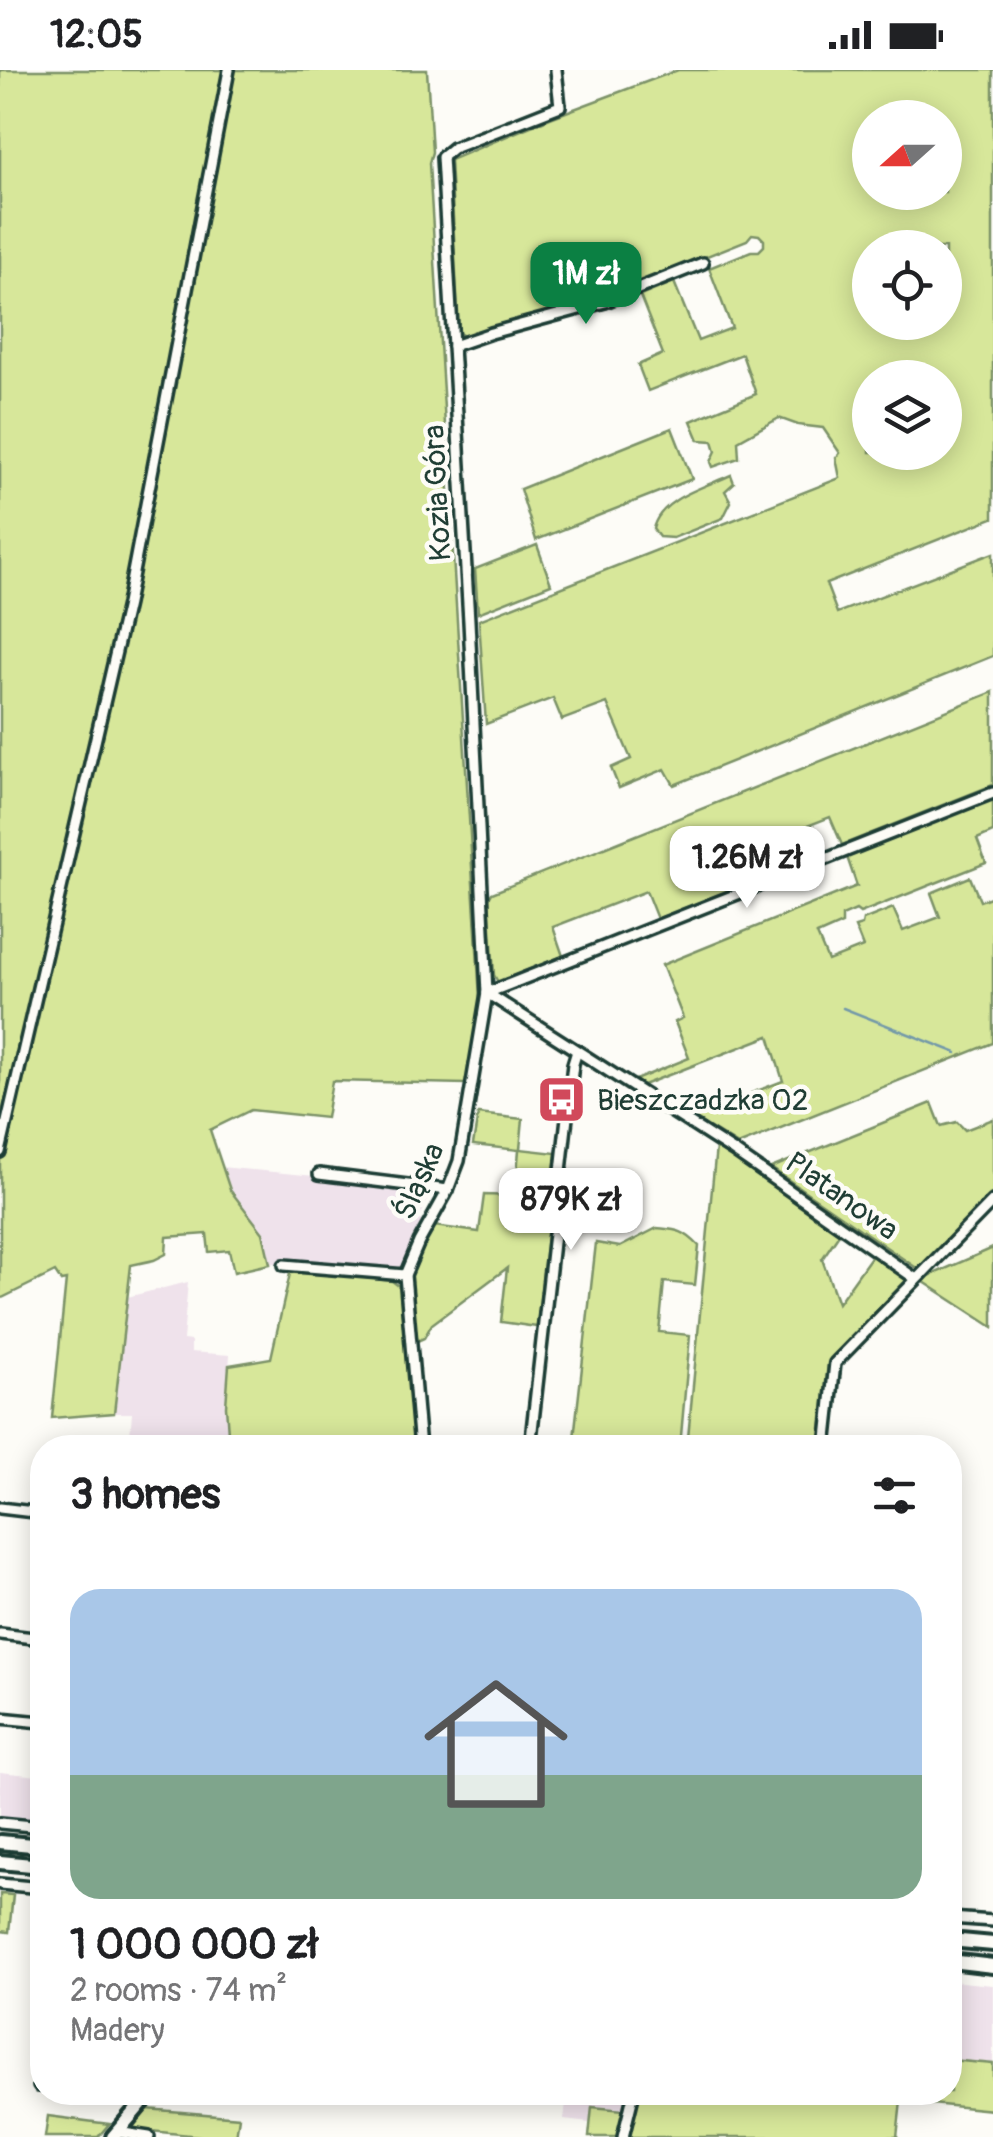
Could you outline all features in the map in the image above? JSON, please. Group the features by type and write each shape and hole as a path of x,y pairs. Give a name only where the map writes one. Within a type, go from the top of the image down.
{"main road":[{"path":"0,1842 30,1845"},
{"path":"0,1862 30,1865"},
{"path":"962,1941 993,1944"},
{"path":"962,1963 993,1966"},
{"path":"115,2134 140,2105"}],"street":[{"path":"1,1150 128,604 228,70"},
{"name":"Kozia Góra","path":"487,993 442,157 462,144 560,106 556,70"},
{"path":"453,346 604,302 703,263"},
{"path":"487,993 993,793"},
{"name":"Platanowa","path":"487,993 733,1151 916,1278"},
{"name":"Śląska","path":"419,1435 406,1274 424,1231 448,1190 461,1154 487,993"},
{"path":"531,1435 573,1064 578,1051"},
{"path":"318,1174 448,1190"},
{"path":"827,1435 835,1363 993,1201"},
{"path":"284,1265 406,1274"},
{"path":"0,1508 30,1512"},
{"path":"0,1634 30,1637"},
{"path":"0,1718 30,1721"},
{"path":"0,1822 30,1826"},
{"path":"0,1884 30,1887"},
{"path":"962,1919 993,1921"},
{"path":"622,2137 631,2105"},
{"path":"115,2134 148,2137"}],"shaded area":[{"path":"221,1167 335,1178 430,1193 419,1220 426,1222 405,1265 395,1269 290,1260 270,1264 263,1233 230,1190"},
{"path":"188,1282 183,1340 191,1341 191,1352 230,1355 226,1406 231,1435 130,1435 132,1413 114,1413 127,1297"},
{"path":"0,1772 30,1775 30,1821 0,1817"},
{"path":"962,1982 993,1985 993,2064 962,2061"},
{"path":"566,2105 625,2105 624,2110 593,2107 590,2123 564,2120"}],"green space":[{"path":"0,70 427,70 432,152 429,163 480,998 466,1084 332,1081 326,1118 251,1110 210,1130 230,1190 263,1233 270,1264 234,1272 229,1250 209,1252 207,1234 167,1237 166,1254 131,1265 114,1413 52,1418 66,1280 61,1281 55,1272 0,1299"},
{"path":"678,70 993,70 993,518 826,584 837,613 993,553 993,656 674,785 665,769 619,788 611,768 631,759 607,703 562,720 553,698 486,724 479,620 840,478 836,458 840,453 823,428 779,418 738,441 739,458 713,467 713,441 699,440 691,421 756,394 742,354 648,391 638,365 663,354 640,296 674,282 698,341 732,328 709,268 759,251 764,240 759,235 752,234 747,240 612,294 465,337 459,333 450,160"},
{"path":"672,428 692,479 536,540 520,489"},
{"path":"731,475 734,483 725,491 731,502 723,518 673,538 659,537 653,529 664,509"},
{"path":"537,545 551,584 478,613 475,569"},
{"path":"993,692 993,785 842,845 830,817 748,849 759,879 657,919 646,891 553,927 563,956 498,982 494,975 489,898 492,893"},
{"path":"993,799 993,832 977,839 986,863 860,913 856,910 842,916 842,924 817,935 828,961 863,947 855,927 893,908 903,931 940,917 931,893 970,877 980,901 993,896 993,1043 738,1145 691,1116 783,1081 769,1036 643,1085 635,1080 689,1058 675,1022 683,1018 662,965 857,886 847,857"},
{"path":"932,1103 941,1126 957,1122 965,1130 993,1119 993,1193 918,1269 771,1168"},
{"path":"478,1114 523,1119 520,1149 556,1153 537,1327 501,1322 507,1268 432,1324 424,1338 415,1342 411,1272 434,1226 479,1232 484,1195 515,1196 519,1150 473,1145"},
{"path":"716,1147 841,1231 822,1259 838,1303 873,1254 909,1279 828,1363 820,1435 688,1435"},
{"path":"657,1228 679,1231 699,1246 695,1285 664,1282 659,1332 690,1335 681,1435 574,1435 596,1243 620,1247"},
{"path":"993,1248 993,1327 924,1282 929,1276"},
{"path":"291,1269 392,1281 404,1290 415,1435 228,1433 229,1365 271,1358"},
{"path":"0,1894 13,1895 9,1932 0,1931"},
{"path":"962,2061 993,2064 993,2110 942,2105 962,2105"},
{"path":"637,2105 901,2105 897,2137 628,2137"},
{"path":"592,2107 624,2110 617,2137 589,2137"},
{"path":"147,2109 239,2117 236,2137 131,2129"},
{"path":"48,2116 109,2124 98,2137 45,2137"}],"waterway":[{"path":"843,1008 957,1053"}],"place":[{"name":"Bieszczadzka 02","path":"562,1100"}]}
